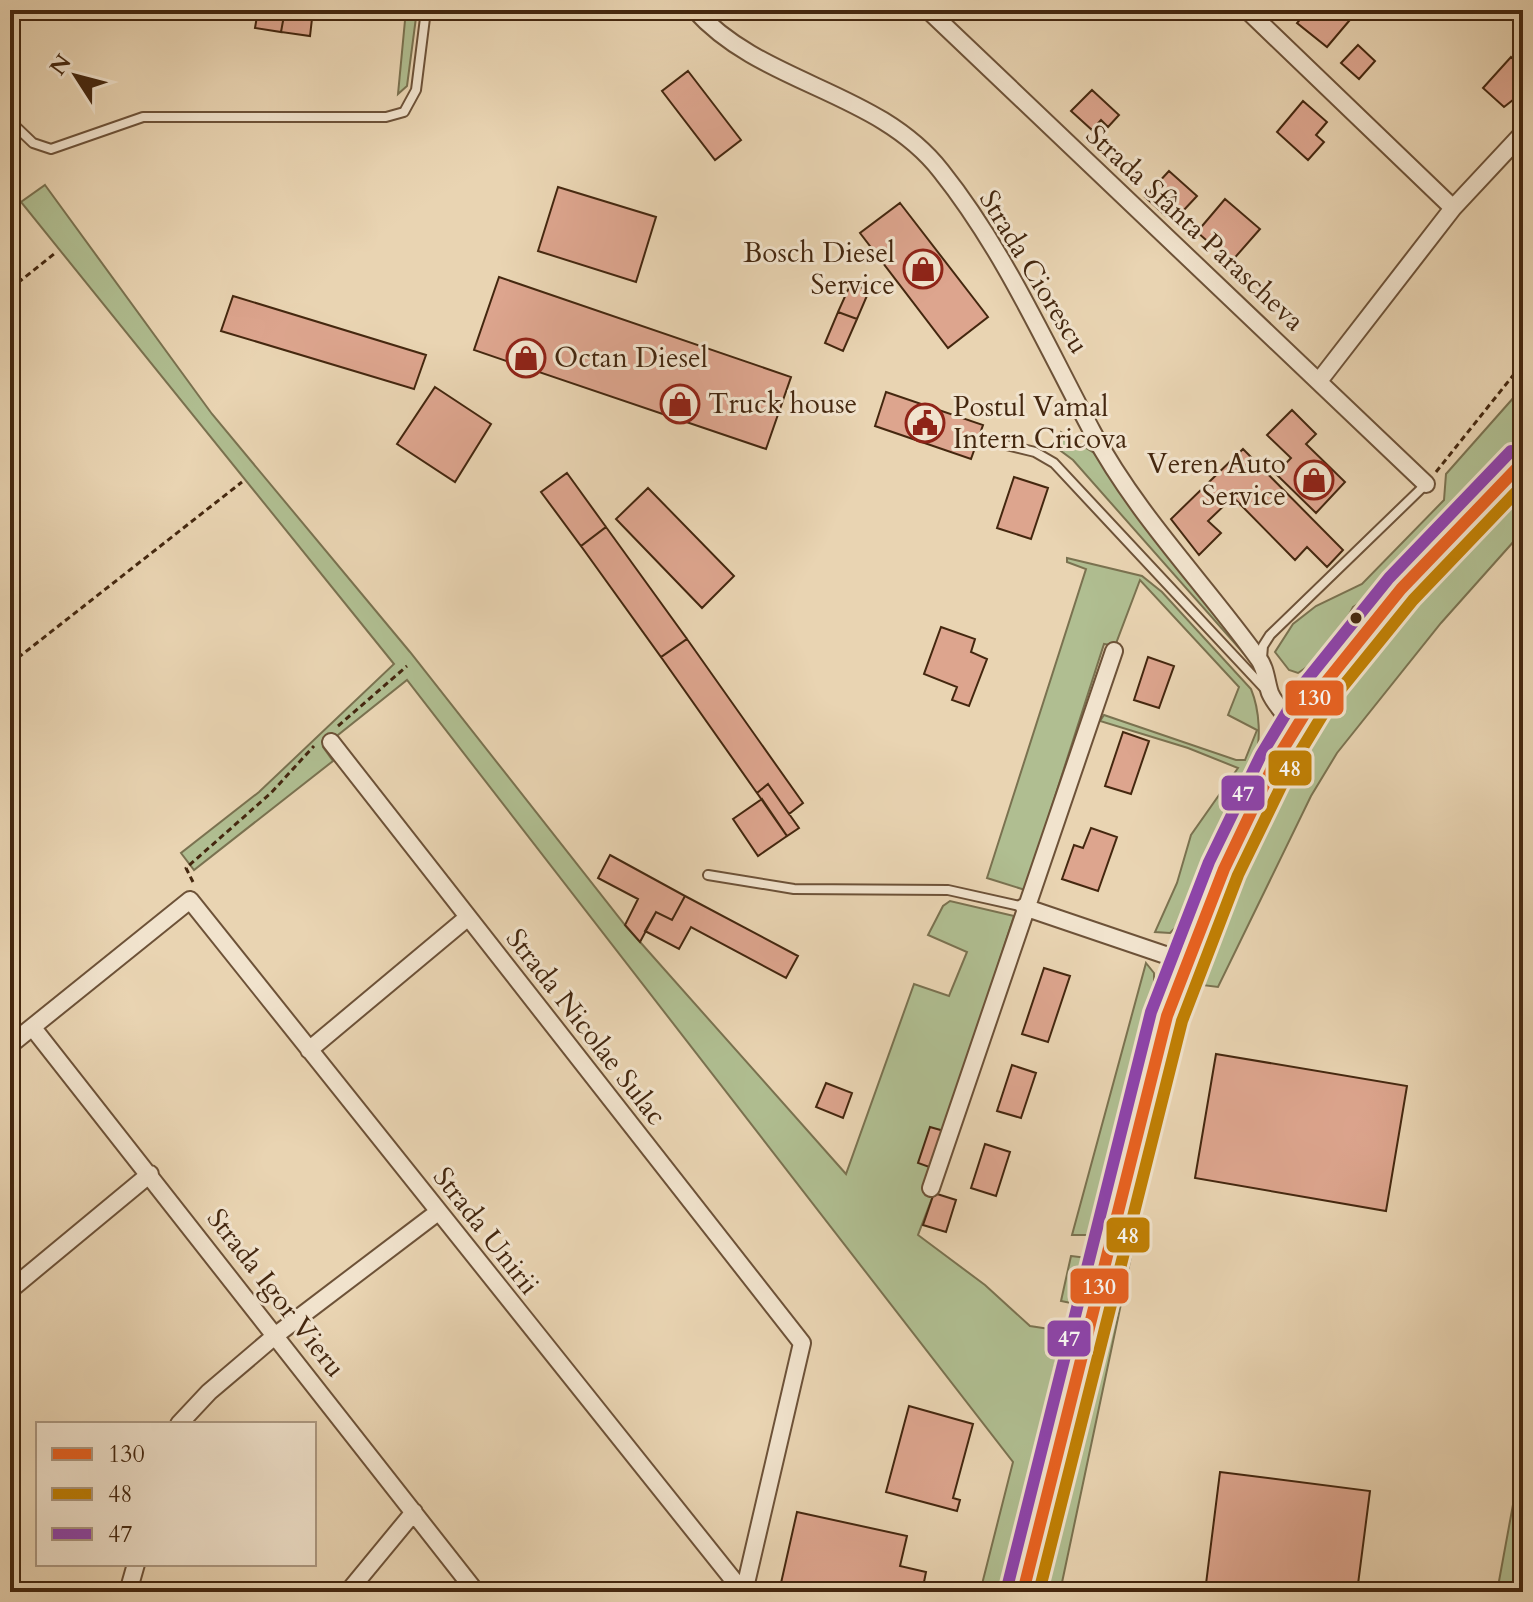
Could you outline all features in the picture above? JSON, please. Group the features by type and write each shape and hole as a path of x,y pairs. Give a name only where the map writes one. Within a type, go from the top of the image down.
{"main road":[{"path":"1023,1592 1167,1016 1233,848 1295,727 1375,622 1523,462"}],"street":[{"name":"Strada Ciorescu","path":"695,10 716,34 751,55 867,110 909,138 941,169 995,251 1102,446 1140,505 1262,662 1271,695 1295,727"},
{"name":"Strada Sfânta Parascheva","path":"928,10 1426,484"},
{"path":"1247,10 1453,208"},
{"path":"1319,381 1453,208 1523,133"},
{"path":"931,1188 1024,907 1114,651"},
{"name":"Strada Nicolae Sulac","path":"327,738 802,1343 744,1592"},
{"path":"10,1045 190,900"},
{"name":"Strada Unirii","path":"190,900 744,1592"},
{"path":"1024,907 1186,962"},
{"path":"309,1050 467,918"},
{"name":"Strada Igor Vieru","path":"33,1028 476,1592"},
{"path":"10,1290 150,1174"},
{"path":"181,1422 209,1392 276,1335 438,1212"},
{"path":"348,1592 414,1512"},
{"path":"128,1592 135,1566"}],"lane":[{"path":"10,121 33,143 51,149 143,117 373,118 395,115 404,112 416,90 426,10"},
{"path":"986,440 1035,452 1054,463 1271,695"},
{"path":"1262,662 1263,646 1270,635 1426,484"},
{"path":"708,875 794,889 948,890 1024,907"}],"path":[{"path":"10,289 54,254"},
{"path":"1426,484 1523,363"},
{"path":"10,664 242,482"},
{"path":"190,900 195,884 186,868 407,666"}],"green space":[{"path":"406,10 417,10 407,86 398,94"},
{"path":"45,185 212,414 410,652 625,925 846,1174 914,984 949,996 967,952 928,935 943,906 950,901 1014,916 925,1189 934,1193 918,1235 985,1285 1030,1326 1063,1331 1001,1592 980,1592 1013,1462 407,680 323,747 333,761 194,870 181,853 259,792 394,664 21,202"},
{"path":"1523,387 1523,440 1386,589 1353,607 1331,651 1298,673 1289,670 1275,652 1293,624 1316,606 1362,584 1444,500 1446,474"},
{"path":"1061,432 1094,453 1256,661 1246,656 1073,460 1057,448"},
{"path":"1523,492 1523,531 1441,623 1337,753 1311,796 1218,987 1202,985 1254,854 1321,730 1392,632"},
{"path":"1067,558 1142,576 1162,592 1251,689 1254,698 1259,725 1255,762 1179,924 1170,933 1155,932 1177,883 1191,835 1238,768 1188,748 1100,721 1104,715 1236,760 1245,760 1257,730 1228,715 1239,687 1140,580 1115,646 1104,644 1025,890 987,878 1086,569 1067,562"},
{"path":"1146,963 1154,973 1154,995 1092,1235 1072,1235"},
{"path":"1139,1177 1147,1181 1060,1592 1044,1592"},
{"path":"1071,1256 1088,1258 1076,1304 1061,1301"},
{"path":"1523,1450 1523,1592 1497,1592"}],"building":[{"path":"258,10 285,10 281,32 255,28"},
{"path":"285,10 313,10 310,36 281,32"},
{"path":"1308,10 1336,10 1349,21 1327,47 1297,23"},
{"path":"1358,45 1375,61 1359,79 1341,63"},
{"path":"1511,57 1523,68 1523,92 1504,107 1483,88"},
{"path":"688,71 741,140 715,160 662,91"},
{"path":"1092,90 1119,115 1108,127 1101,120 1092,130 1071,111"},
{"path":"1303,101 1327,122 1316,135 1324,142 1308,160 1277,132"},
{"path":"1169,171 1197,196 1182,212 1174,205 1165,215 1145,197"},
{"path":"558,187 656,217 636,282 538,251"},
{"path":"1225,199 1260,229 1231,262 1197,232"},
{"path":"900,203 988,317 948,348 860,233"},
{"path":"499,277 791,377 766,449 474,350"},
{"path":"851,283 869,291 857,319 838,312"},
{"path":"233,296 426,355 414,389 221,331"},
{"path":"838,312 857,319 843,351 825,343"},
{"path":"435,387 491,424 455,482 397,444"},
{"path":"886,392 983,425 971,459 875,426"},
{"path":"1292,410 1316,434 1306,444 1345,482 1316,513 1276,474 1291,458 1267,435"},
{"path":"1243,449 1343,550 1327,567 1307,547 1295,560 1233,497 1208,521 1221,533 1199,555 1171,519"},
{"path":"567,473 606,527 581,546 541,492"},
{"path":"1014,477 1048,488 1031,539 997,528"},
{"path":"648,488 734,576 702,608 616,519"},
{"path":"606,527 687,639 661,657 581,546"},
{"path":"941,627 975,639 971,652 987,659 969,706 952,700 957,687 924,674"},
{"path":"687,639 803,803 789,814 768,784 757,793 661,657"},
{"path":"1148,657 1174,666 1159,708 1134,700"},
{"path":"1123,732 1149,741 1131,794 1105,786"},
{"path":"768,784 799,828 787,836 757,793"},
{"path":"762,799 787,836 758,856 733,819"},
{"path":"1091,828 1117,837 1098,891 1062,879 1074,845 1083,848"},
{"path":"610,855 685,896 672,920 656,912 640,942 625,925 638,899 598,878"},
{"path":"685,896 798,956 786,978 691,927 679,949 645,931 656,912 672,920"},
{"path":"1044,968 1070,976 1048,1042 1022,1034"},
{"path":"1216,1054 1407,1086 1386,1211 1195,1178"},
{"path":"1012,1065 1036,1073 1021,1118 997,1111"},
{"path":"826,1083 852,1093 843,1118 816,1107"},
{"path":"930,1127 944,1131 932,1168 918,1163"},
{"path":"985,1144 1010,1152 996,1196 971,1188"},
{"path":"934,1193 956,1200 946,1232 923,1225"},
{"path":"909,1406 973,1424 953,1498 960,1500 957,1511 886,1492"},
{"path":"1220,1472 1370,1491 1357,1592 1205,1592"},
{"path":"797,1512 907,1536 900,1566 926,1572 922,1592 779,1592"}],"transit line":[{"name":"47","path":"1007,1588 1151,1012 1209,862 1261,755 1305,682 1389,578 1511,451"},
{"name":"130","path":"1023,1592 1167,1016 1224,869 1275,762 1318,692 1401,589 1523,462"},
{"name":"48","path":"1039,1592 1182,1021 1238,875 1289,770 1331,701 1413,600 1523,485"}],"place":[{"name":"Bosch Diesel Service","path":"923,269"},
{"name":"Octan Diesel","path":"526,358"},
{"name":"Truck house","path":"680,404"},
{"name":"Postul Vamal Intern Cricova","path":"925,423"},
{"name":"Veren Auto Service","path":"1314,480"}]}
